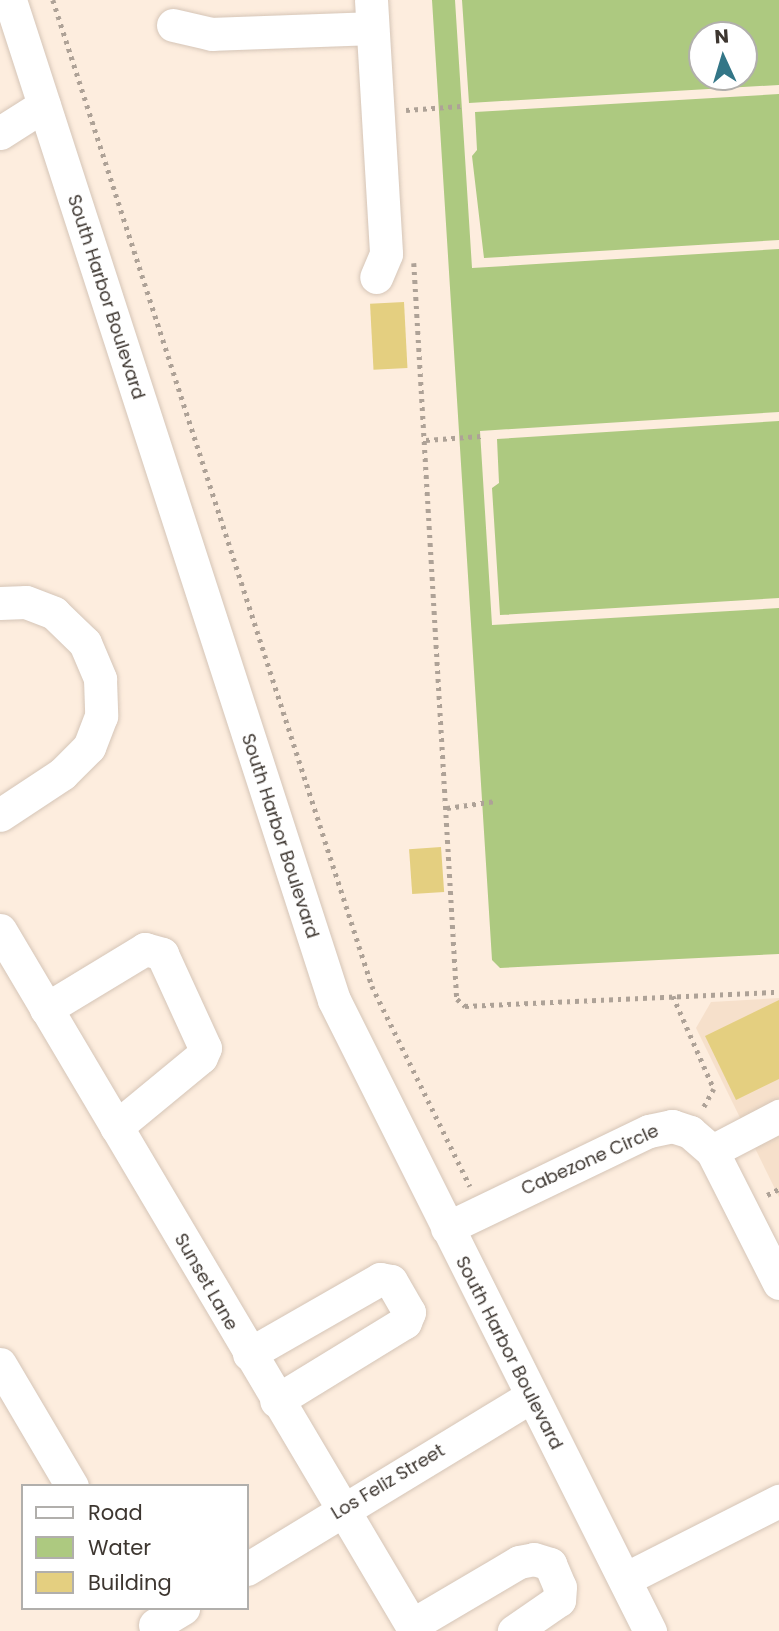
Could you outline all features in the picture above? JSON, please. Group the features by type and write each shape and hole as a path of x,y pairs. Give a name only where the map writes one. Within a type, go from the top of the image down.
{"street":[{"name":"South Harbor Boulevard","path":"10,0 323,971 348,1033 650,1631"},
{"path":"173,25 212,34 371,14 386,254 376,277"},
{"path":"0,134 44,105"},
{"path":"0,603 26,602 54,613 85,643 100,679 101,716 89,747 62,774 0,815"},
{"name":"Sunset Lane","path":"0,930 248,1354 414,1628"},
{"path":"46,1009 145,949 162,954 205,1048 201,1057 116,1127"},
{"path":"779,1116 701,1141 779,1283"},
{"name":"Cabezone Circle","path":"447,1228 649,1130 672,1126 701,1141"},
{"path":"248,1354 380,1279 391,1282 409,1312 405,1322 276,1401"},
{"path":"284,1334 312,1380"},
{"path":"0,1364 71,1484"},
{"name":"Los Feliz Street","path":"248,1568 530,1397"},
{"path":"625,1579 779,1502"},
{"path":"414,1628 519,1562 534,1559 550,1564 560,1587 559,1600 514,1631"},
{"path":"152,1622 179,1610"}],"path":[{"path":"53,0 372,986 482,1211"},
{"path":"404,97 405,124"},
{"path":"405,110 461,106"},
{"path":"414,248 457,999 465,1006 779,992"},
{"path":"426,440 481,436"},
{"path":"447,808 496,801"},
{"path":"673,996 714,1089 701,1141"},
{"path":"766,1196 779,1189"}],"shaded area":[{"path":"779,998 779,1197 696,1028 711,1002"}],"water":[{"path":"432,0 779,0 779,954 500,968 492,960"}],"pier":[{"path":"455,0 462,0 469,103 688,90 758,91 758,86 779,85 779,94 475,112 477,150 472,156 484,258 779,240 779,249 472,268"},
{"path":"779,412 779,421 497,439 499,483 492,488 500,615 779,598 779,608 492,625 480,431"}],"building":[{"path":"404,302 407,368 374,370 370,304"},
{"path":"441,847 444,892 412,894 409,849"},
{"path":"779,1000 779,1079 736,1100 705,1036"}]}
